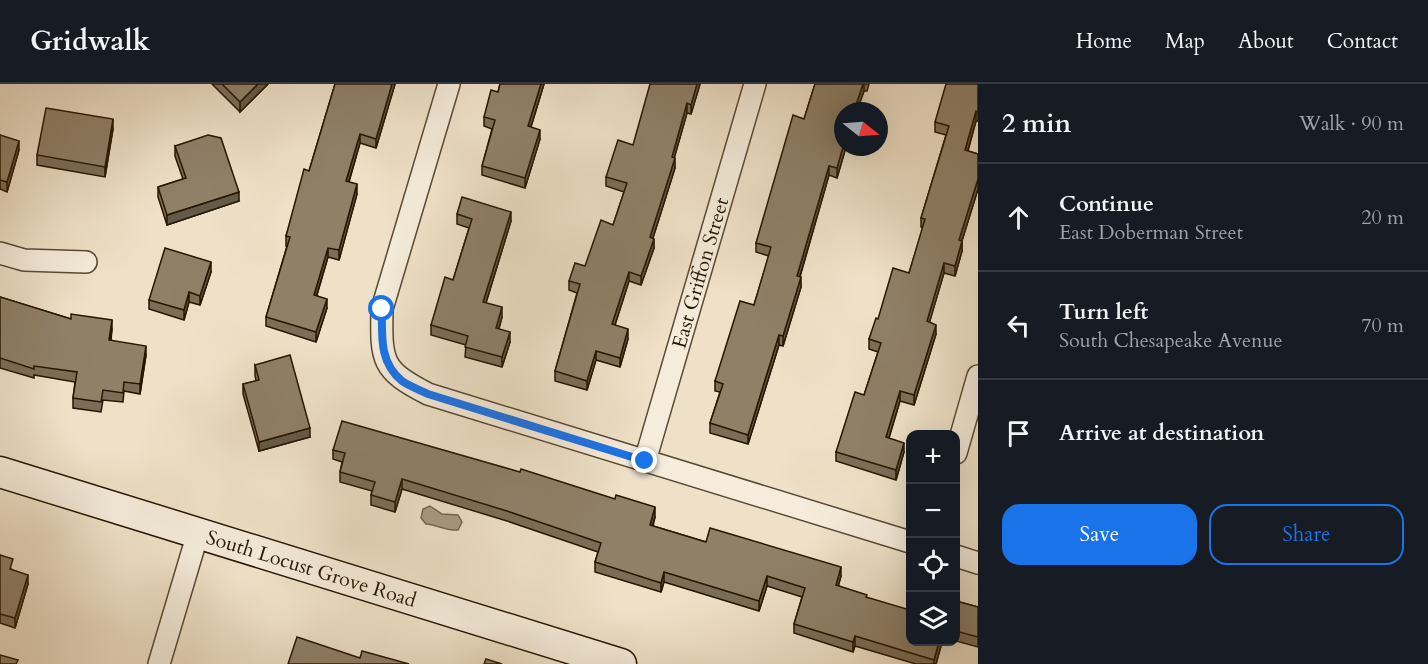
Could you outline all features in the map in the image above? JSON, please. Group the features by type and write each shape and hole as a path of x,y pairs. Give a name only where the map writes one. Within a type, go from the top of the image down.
{"main road":[{"name":"South Locust Grove Road","path":"0,472 621,664"}],"street":[{"path":"449,84 382,309 382,337 386,364 402,381 428,394 906,541"},
{"name":"East Griffon Street","path":"645,461 755,84"},
{"path":"0,253 24,260 86,262"},
{"path":"960,439 978,376"},
{"path":"159,664 198,533"},
{"path":"960,557 978,563"}],"shaded area":[{"path":"430,506 442,514 458,515 462,522 458,530 426,524 421,518 423,509"}],"building":[{"path":"222,84 258,84 240,102"},
{"path":"335,84 392,84 376,139 360,134 346,181 357,184 339,250 328,248 314,295 327,299 316,332 266,317 290,237 286,236 304,169 309,171"},
{"path":"500,84 541,84 528,126 540,130 525,178 482,166 495,120 484,117 491,90 498,92"},
{"path":"650,84 697,84 691,105 687,103 672,157 675,158 650,237 654,239 641,276 629,272 612,324 628,329 620,358 596,351 587,381 555,371 580,284 569,281 575,263 585,266 601,220 613,225 627,183 606,177 618,140 633,145"},
{"path":"815,84 863,84 857,102 834,102 834,156 840,156 837,168 829,166 797,276 801,277 783,336 779,335 748,435 710,423 723,384 715,381 740,301 754,305 771,247 756,243 793,115 804,119"},
{"path":"946,84 978,84 978,112 976,111 965,150 978,154 978,179 959,240 962,241 955,266 944,263 927,321 936,325 914,395 900,391 886,437 904,443 896,470 836,452 855,392 864,395 881,343 869,339 876,318 878,319 893,268 909,273 925,219 921,218 949,126 935,122"},
{"path":"46,108 113,119 105,167 37,155"},
{"path":"0,135 19,141 7,182 0,180"},
{"path":"208,135 221,138 239,192 167,215 158,187 186,178 175,146"},
{"path":"462,197 511,212 483,302 502,307 496,328 510,332 502,357 465,347 468,336 431,325 445,277 453,280 472,219 457,214"},
{"path":"165,248 211,262 200,296 189,292 184,310 149,300"},
{"path":"0,297 71,319 71,314 112,320 109,340 146,346 140,384 124,382 123,393 103,390 101,402 73,398 77,372 34,366 34,369 0,358"},
{"path":"290,355 310,428 259,442 243,384 259,380 255,365"},
{"path":"342,421 520,472 521,469 615,499 616,495 655,507 650,525 706,542 710,528 841,567 836,585 906,609 906,646 938,646 934,660 855,636 853,642 794,624 805,588 767,576 759,601 664,572 661,583 595,562 601,543 402,479 395,502 371,495 375,482 340,472 345,453 333,450"},
{"path":"0,555 13,559 10,569 28,575 15,618 0,614"},
{"path":"960,602 978,607 978,637 960,632"},
{"path":"297,637 360,658 362,651 409,664 288,664"},
{"path":"0,655 18,660 16,664 0,664"},
{"path":"486,659 502,664 484,664"}],"route":[{"path":"382,309 382,337 386,364 402,381 428,394 645,461"}]}
